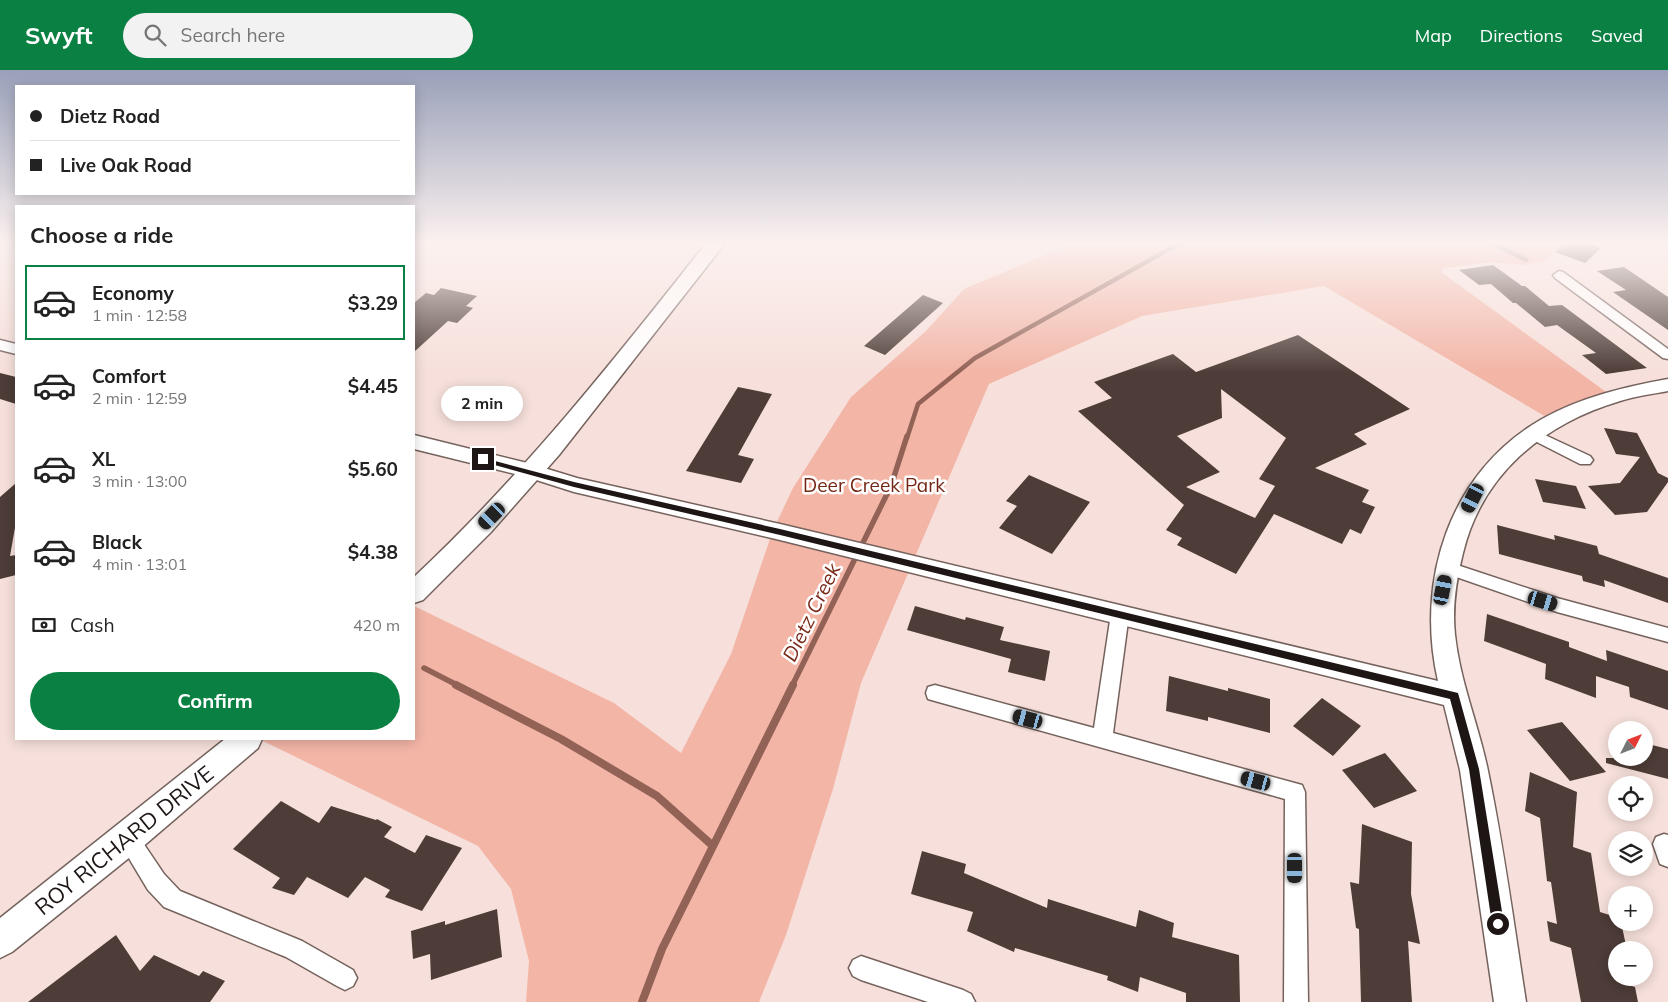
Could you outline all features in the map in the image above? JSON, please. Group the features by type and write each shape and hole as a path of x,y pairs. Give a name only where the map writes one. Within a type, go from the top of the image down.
{"main road":[{"path":"415,592 492,516 594,399 683,285"},
{"name":"ROY RICHARD DRIVE","path":"0,940 128,838 246,740"}],"street":[{"path":"1572,285 1668,355"},
{"path":"0,345 15,349"},
{"path":"1510,1002 1474,769 1446,660 1442,615 1448,568 1458,528 1473,498 1494,467 1519,443 1532,434 1558,418 1586,406 1632,392 1668,385"},
{"path":"1532,434 1585,460"},
{"path":"415,442 531,471 574,485 780,532 1454,696"},
{"path":"1448,568 1512,592 1573,611 1668,635"},
{"path":"1102,739 1120,614"},
{"path":"935,693 1295,792 1296,1002"},
{"path":"128,838 156,882 172,899 240,928 294,948 345,978"},
{"path":"861,968 962,1002"}],"green space":[{"name":"Deer Creek Park","path":"972,285 1460,285 1613,397 1553,421 1324,286 1142,316 989,384 861,683 833,789 786,935 759,1002 526,1002 529,961 511,889 478,846 261,740 415,740 415,606 614,703 681,753 731,654 773,530 793,488 851,397 926,331 964,289"}],"building":[{"path":"1493,285 1525,286 1549,306 1562,305 1647,368 1606,374 1582,355 1596,353 1557,325 1545,327 1516,303 1513,303"},
{"path":"1619,285 1651,285 1668,297 1668,330 1613,292 1626,290"},
{"path":"441,288 477,296 466,306 473,308 457,323 448,321 415,351 415,302 426,293 434,295"},
{"path":"923,295 943,303 885,355 864,346"},
{"path":"1298,335 1410,409 1354,434 1367,444 1315,468 1369,490 1362,502 1375,507 1361,534 1350,529 1342,544 1274,514 1236,574 1177,545 1182,538 1166,530 1184,505 1078,411 1112,398 1094,382 1173,354 1196,372","holes":["1221,389 1286,438 1259,479 1275,486 1255,518 1186,487 1220,472 1177,436 1222,418"]},
{"path":"0,373 15,377 15,404 0,399"},
{"path":"738,387 772,394 738,455 754,459 741,483 686,471"},
{"path":"1604,428 1637,433 1658,473 1668,478 1668,482 1647,512 1615,515 1588,486 1620,483 1640,457 1616,454"},
{"path":"1029,475 1090,502 1052,554 999,528 1017,506 1006,501"},
{"path":"1535,479 1576,486 1586,509 1543,502"},
{"path":"15,484 15,528 10,556 15,555 15,575 0,579 0,497"},
{"path":"1497,525 1555,540 1554,535 1597,546 1599,554 1668,578 1668,603 1604,580 1605,587 1583,581 1582,576 1499,554"},
{"path":"915,606 965,620 966,617 1004,627 1000,640 1050,651 1045,681 1008,672 1011,659 907,630"},
{"path":"1487,614 1569,642 1569,647 1607,661 1606,650 1668,671 1668,710 1630,697 1629,687 1596,676 1596,698 1545,679 1546,664 1484,641"},
{"path":"1169,676 1228,691 1228,688 1270,699 1270,733 1208,717 1208,721 1166,711"},
{"path":"1322,698 1361,726 1333,756 1293,726"},
{"path":"1562,722 1606,772 1570,781 1527,730"},
{"path":"1653,745 1668,749 1668,779 1618,766 1653,766"},
{"path":"1385,753 1417,791 1374,808 1342,770"},
{"path":"1530,772 1577,792 1573,847 1591,853 1600,912 1608,914 1608,931 1623,931 1625,941 1608,941 1608,986 1635,987 1638,1002 1581,1002 1571,948 1550,941 1547,921 1557,924 1551,882 1547,881 1540,818 1525,811"},
{"path":"281,801 319,823 331,806 377,819 392,827 384,837 415,853 426,835 462,848 422,911 385,897 390,890 365,877 348,898 307,877 294,895 272,888 280,878 233,849"},
{"path":"1362,824 1412,842 1411,894 1420,944 1408,941 1412,1002 1361,1002 1359,929 1356,928 1350,882 1359,884"},
{"path":"922,851 966,864 964,873 1047,908 1048,899 1136,927 1139,910 1174,923 1172,937 1239,955 1240,1002 1186,1002 1186,993 1140,977 1138,992 1107,980 1108,976 1015,948 1014,952 967,931 973,912 911,894"},
{"path":"497,909 502,957 431,980 430,954 413,959 411,931 445,921 445,925"},
{"path":"116,935 140,971 154,955 199,976 203,971 225,981 210,1002 28,1002"}],"waterway":[{"name":"Dietz Creek","path":"907,438 918,404 975,358 1104,285"},
{"name":"Dietz Creek","path":"792,686 891,486 907,436"},
{"path":"424,668 459,686"},
{"path":"456,685 561,739 657,796 713,846"},
{"name":"Dietz Creek","path":"642,1002 662,949 793,685"}],"route":[{"path":"483,459 531,471 574,485 780,532 1454,696 1474,769 1498,924"}]}
